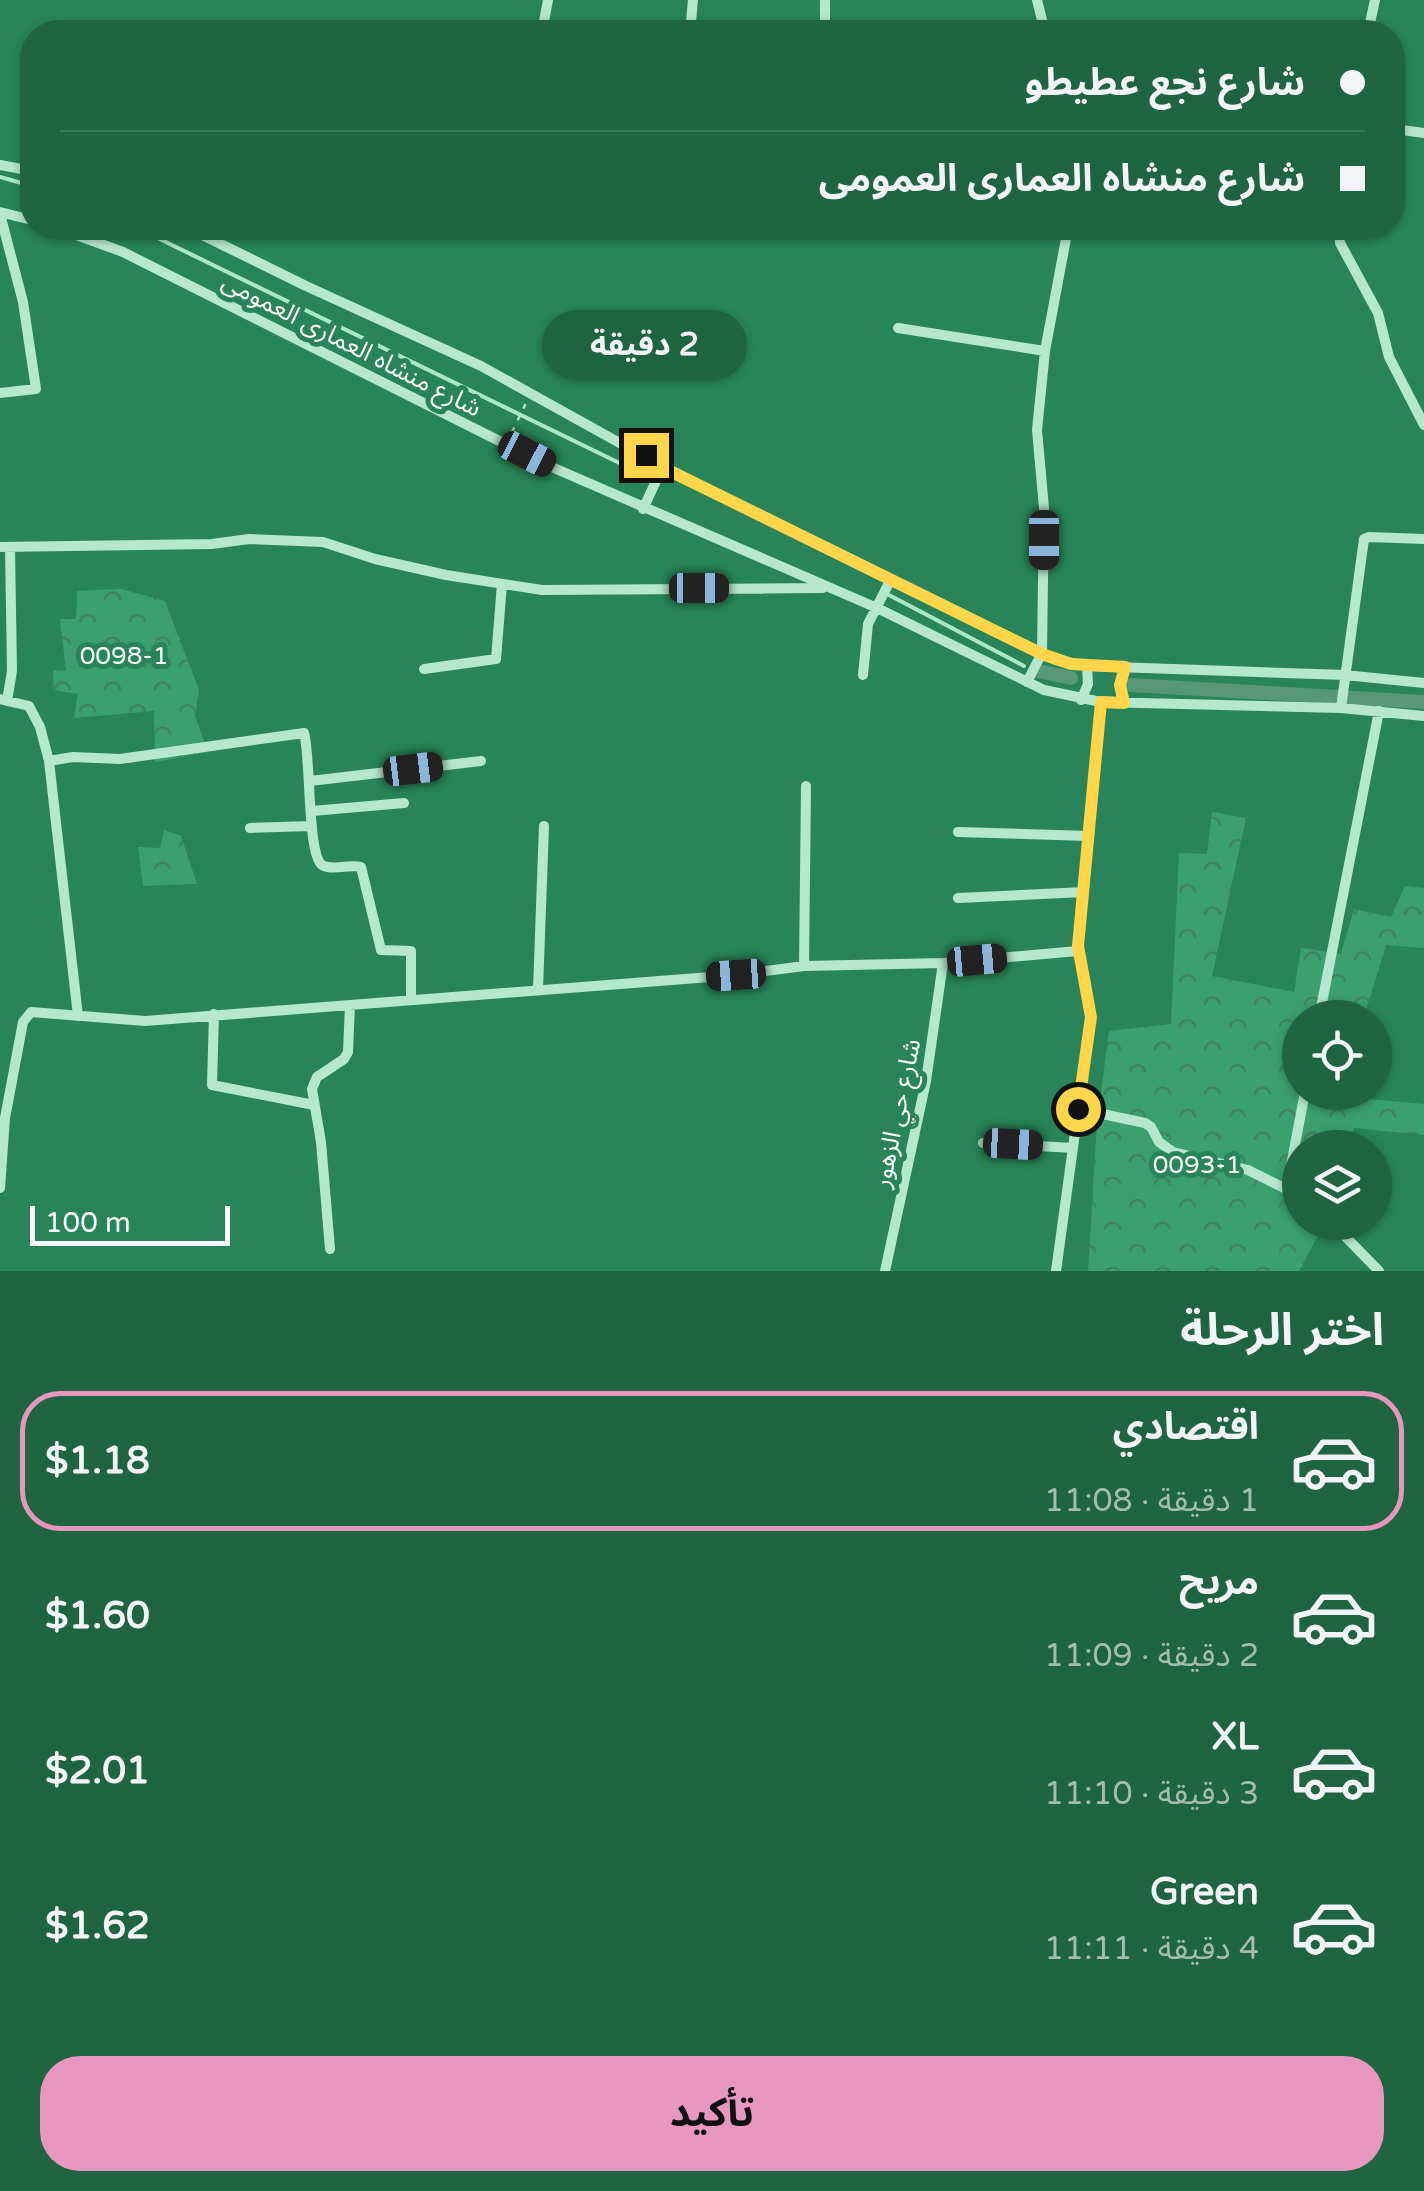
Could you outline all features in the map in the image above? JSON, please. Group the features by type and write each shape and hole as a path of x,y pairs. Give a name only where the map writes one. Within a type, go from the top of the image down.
{"street":[{"path":"0,213 23,302 36,390 0,393"},
{"name":"شارع منشاه العمارى العمومى","path":"90,240 123,252 534,458 878,608 1026,682 1081,700 1101,702 1340,708 1424,716"},
{"name":"شارع منشاه العمارى العمومى","path":"212,240 480,366 663,466 1042,654 1086,666 1346,675 1424,683"},
{"path":"1026,682 1042,654 1044,508 1037,430 1045,351 1066,240"},
{"path":"1340,240 1380,318 1389,356 1424,425"},
{"path":"898,328 1045,351"},
{"path":"644,509 663,466"},
{"path":"78,1016 49,760 40,727 29,706 4,700 12,670 6,625 5,548 208,544 250,539 323,542 375,559 502,584 562,591 650,587 830,588"},
{"path":"1340,708 1364,539 1424,539"},
{"path":"863,675 866,634 891,579"},
{"path":"424,669 496,659 502,584"},
{"path":"1081,700 1088,684 1086,666"},
{"path":"1124,703 1120,685 1125,667"},
{"path":"1056,1271 1091,1017 1078,951 1101,702"},
{"path":"1323,1000 1379,712"},
{"path":"49,760 120,759 304,732 313,844 320,863 361,866 381,950 412,951 411,998"},
{"path":"310,781 481,761"},
{"path":"804,966 806,786"},
{"path":"312,811 404,803"},
{"path":"250,828 312,826"},
{"path":"538,988 544,826"},
{"path":"958,832 1089,836"},
{"path":"958,898 1084,892"},
{"path":"0,1188 2,1117 26,1016 37,1011 134,1021 736,975 804,966 943,963 1078,951"},
{"name":"شارع حي الزهور","path":"885,1271 927,1074 943,963"},
{"path":"330,1250 314,1080 344,1060 348,1052 350,1005"},
{"path":"214,1014 212,1086 314,1106"},
{"path":"1078,1109 1145,1123 1172,1152 1248,1170 1282,1185"},
{"path":"982,1143 1073,1148"},
{"path":"1350,1240 1380,1271"}],"path":[{"path":"513,431 527,401"}],"green space":[{"name":"0098-1","path":"121,589 165,601 199,690 195,716 208,752 155,762 154,711 74,718 78,694 54,690 53,670 66,671 60,619 76,619 77,591"},
{"name":"0093-1","path":"1212,812 1246,818 1212,976 1294,992 1301,948 1341,954 1354,909 1391,917 1405,886 1424,888 1424,948 1386,945 1369,1000 1282,1000 1282,1110 1392,1110 1392,1101 1424,1104 1424,1135 1354,1128 1282,1130 1282,1240 1316,1240 1299,1271 1088,1271 1097,1123 1109,1031 1171,1024 1179,853 1207,854"},
{"path":"164,830 181,836 197,884 143,886 138,847 160,848"}],"waterway":[{"path":"0,177 20,183"},
{"path":"162,240 642,474"},
{"path":"889,595 1024,666"},
{"path":"1038,671 1071,678"},
{"path":"1131,685 1424,702"}],"route":[{"path":"646,455 672,472 1042,654 1071,664 1125,667 1120,685 1124,703 1101,702 1078,946 1091,1017 1078,1109"}]}
